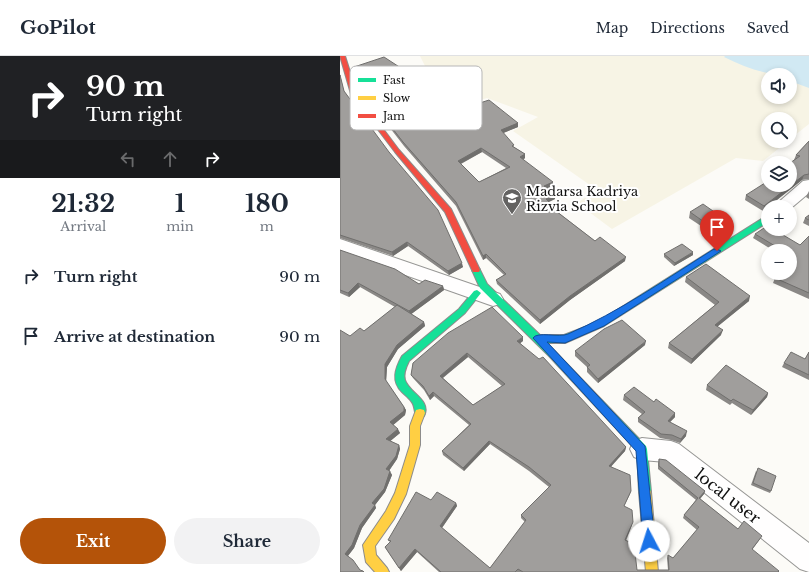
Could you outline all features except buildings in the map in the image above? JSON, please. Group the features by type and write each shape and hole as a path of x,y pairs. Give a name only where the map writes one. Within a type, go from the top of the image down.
{"street":[{"path":"342,56 350,81"},
{"path":"381,130 397,152 448,211 483,286 537,338 642,449 652,572"},
{"path":"791,200 809,185"},
{"path":"537,338 565,339 601,324 743,236 761,223"},
{"path":"340,246 499,301"},
{"path":"383,572 370,558 369,545 384,526 405,484 416,441 415,428 420,411 417,402 405,390 398,378 398,368 405,359 462,311 477,293"},
{"name":"local user","path":"642,449 671,452 809,560"}],"shaded area":[{"path":"420,56 809,56 809,124 797,133 797,112 761,112 761,148 779,148 769,156 761,156 761,161 736,158 612,229 577,203 597,190 513,131 538,117 487,98 482,100 482,66 425,66"}],"water":[{"path":"809,56 809,88 797,84 797,68 761,68 761,71 748,68 724,57"}],"traffic: fast":[{"path":"537,339 565,339 601,324 761,222"},
{"path":"476,270 483,286 552,353 642,449 645,492"},
{"path":"420,413 419,405 402,385 399,379 400,370 405,359 462,311 477,293"}],"traffic: slow":[{"path":"383,572 370,558 369,545 390,515 400,494 415,445 415,426 420,413"},
{"path":"645,492 652,572"}],"traffic: jam":[{"path":"342,56 350,81"},
{"path":"381,130 448,211 476,270"}],"place":[{"name":"Madarsa Kadriya Rizvia School","path":"512,215"}],"route":[{"path":"649,541 642,449 537,338 556,340 565,339 601,324 717,251"}]}
